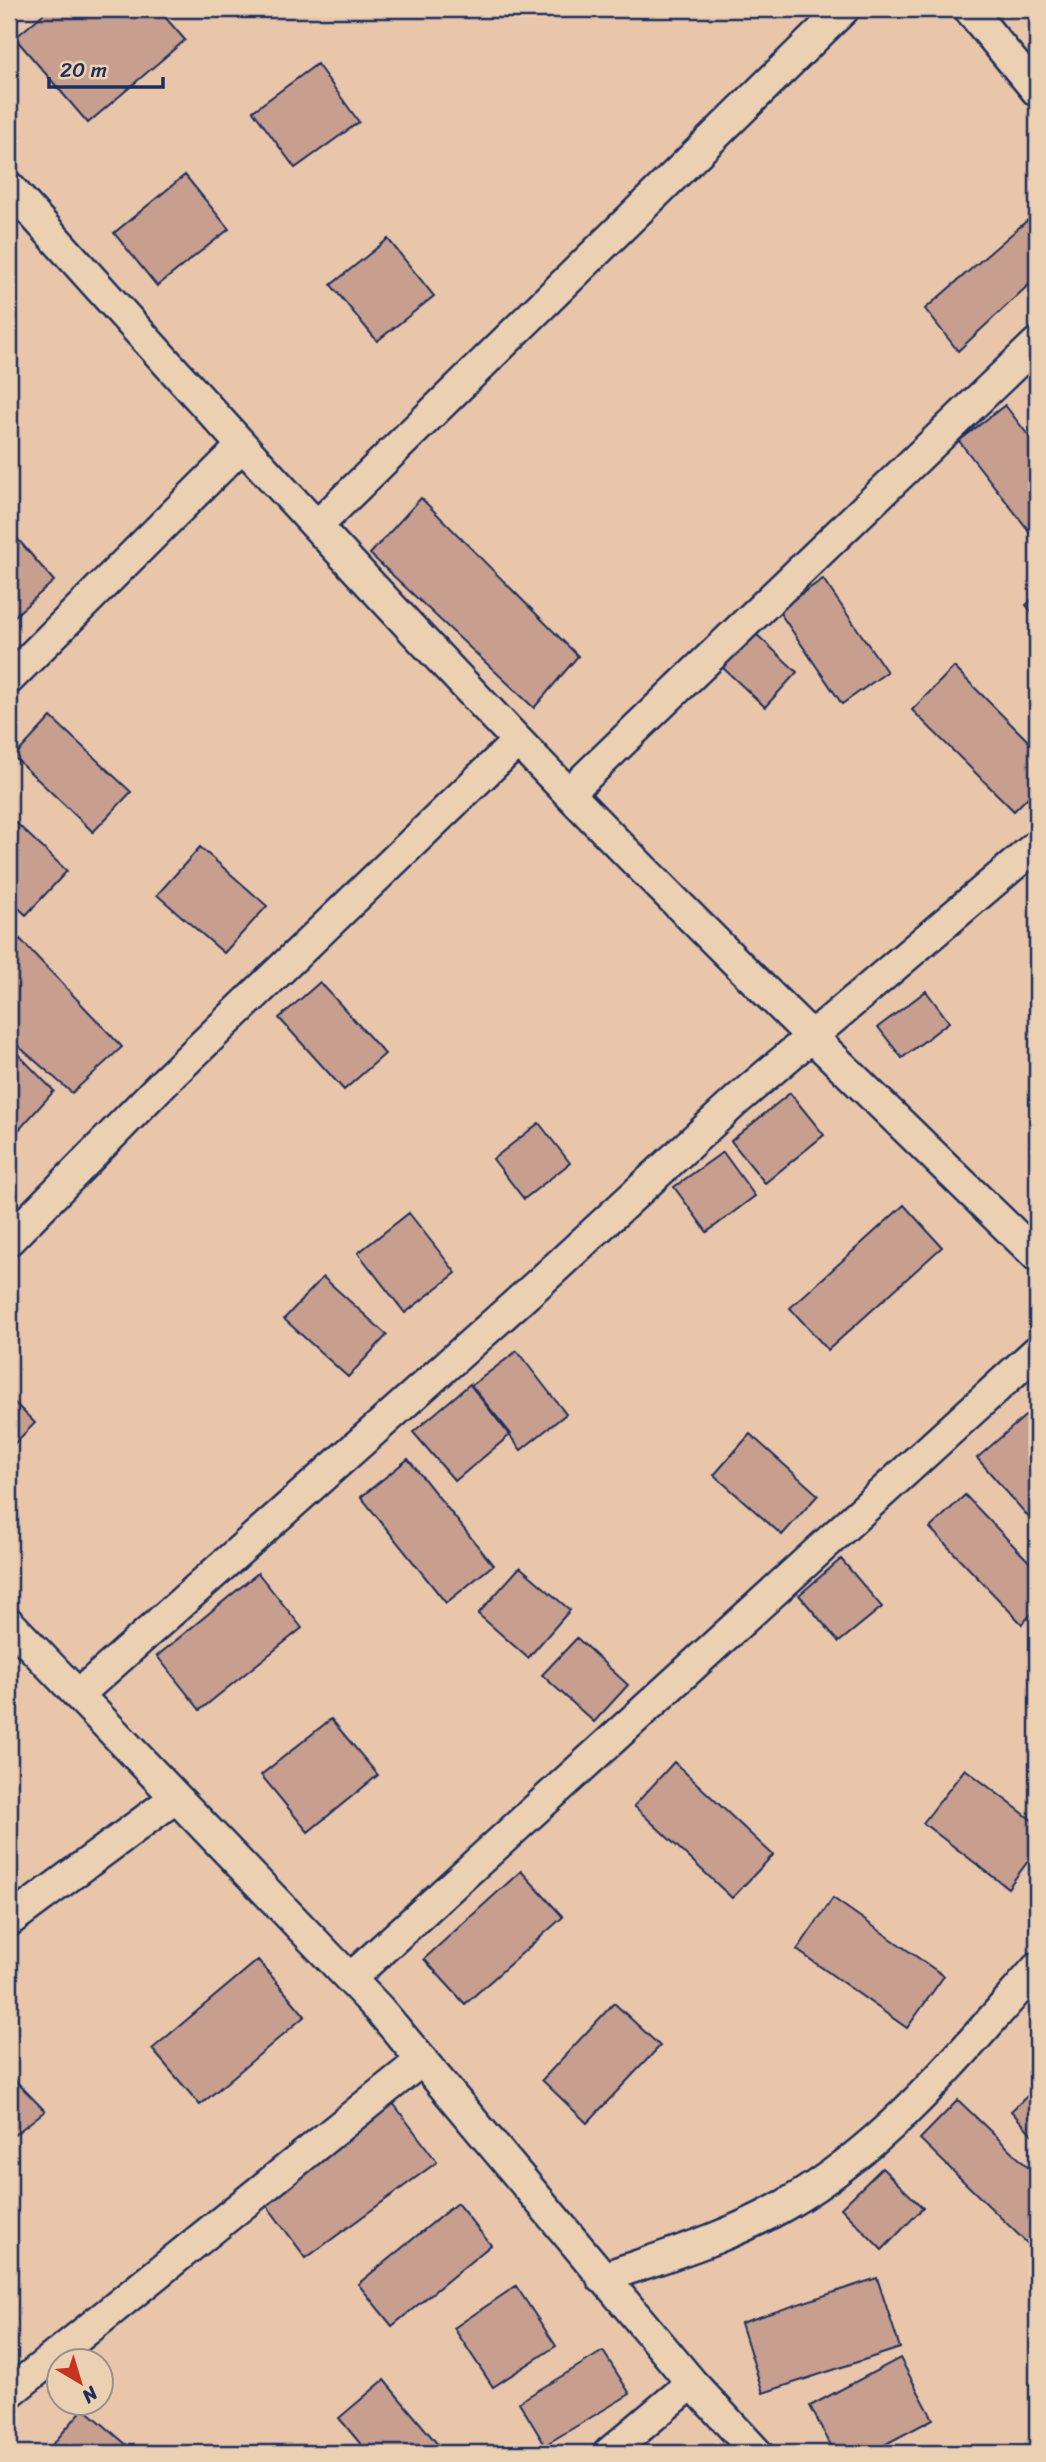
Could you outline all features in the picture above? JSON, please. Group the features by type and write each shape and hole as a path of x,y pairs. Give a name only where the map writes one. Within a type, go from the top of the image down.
{"street":[{"path":"317,526 844,9"},
{"path":"969,9 1037,91"},
{"path":"9,187 241,447 518,741 811,1037 1037,1256"},
{"path":"569,793 1037,343"},
{"path":"9,679 241,447"},
{"path":"9,1240 161,1085 518,741"},
{"path":"79,1694 537,1284 737,1100 1037,845"},
{"path":"351,1978 1037,1351"},
{"path":"9,1623 351,1978 602,2278 692,2383 757,2453"},
{"path":"9,1921 175,1798"},
{"path":"602,2278 735,2230 786,2204 822,2180 916,2103 1037,1968"},
{"path":"9,2393 422,2060"},
{"path":"609,2453 692,2383"}],"building":[{"path":"49,9 158,9 185,40 88,123 15,38"},
{"path":"317,64 359,122 295,168 253,111"},
{"path":"185,175 229,229 157,286 114,233"},
{"path":"1037,212 1037,277 958,351 925,309"},
{"path":"388,239 434,296 377,341 331,285"},
{"path":"1005,405 1037,447 1037,541 959,441"},
{"path":"421,498 578,656 534,708 370,554"},
{"path":"9,529 54,581 9,621"},
{"path":"823,579 887,672 842,704 778,610"},
{"path":"1037,595 1037,618 1026,605"},
{"path":"754,632 797,672 765,707 722,667"},
{"path":"954,667 1037,750 1037,788 1014,811 912,710"},
{"path":"51,717 131,792 93,832 14,757"},
{"path":"9,816 67,871 26,915 9,899"},
{"path":"200,847 267,906 224,953 157,895"},
{"path":"20,939 122,1047 72,1093 9,1038 9,951"},
{"path":"320,982 385,1054 344,1090 279,1018"},
{"path":"926,991 949,1022 902,1058 878,1027"},
{"path":"9,1045 54,1091 9,1141"},
{"path":"790,1093 824,1135 765,1183 731,1141"},
{"path":"539,1123 570,1163 524,1199 493,1159"},
{"path":"723,1152 755,1196 707,1232 674,1187"},
{"path":"904,1205 942,1247 828,1350 790,1308"},
{"path":"409,1213 456,1273 405,1313 358,1253"},
{"path":"323,1277 387,1335 348,1377 284,1319"},
{"path":"517,1351 566,1414 521,1450 471,1386"},
{"path":"470,1384 511,1434 455,1481 413,1432"},
{"path":"9,1397 35,1423 9,1449"},
{"path":"1032,1410 1037,1417 1037,1518 1033,1522 977,1458"},
{"path":"750,1434 818,1495 782,1535 714,1475"},
{"path":"408,1459 493,1565 446,1603 361,1497"},
{"path":"965,1495 1037,1570 1037,1608 1022,1624 930,1528"},
{"path":"841,1559 882,1607 839,1642 799,1595"},
{"path":"520,1567 570,1610 528,1658 478,1614"},
{"path":"258,1573 302,1628 200,1710 157,1656"},
{"path":"577,1638 628,1685 594,1722 542,1675"},
{"path":"331,1719 378,1775 308,1832 261,1775"},
{"path":"674,1762 773,1855 732,1898 634,1806"},
{"path":"965,1769 1037,1824 1037,1849 1008,1888 923,1823"},
{"path":"521,1871 563,1917 465,2004 424,1959"},
{"path":"833,1898 944,1976 907,2028 797,1950"},
{"path":"258,1960 305,2016 200,2105 152,2049"},
{"path":"614,2003 660,2046 587,2123 542,2080"},
{"path":"9,2074 45,2111 9,2139"},
{"path":"1037,2087 1037,2140 1011,2111"},
{"path":"958,2100 1037,2176 1037,2237 1029,2245 920,2139"},
{"path":"393,2103 437,2162 306,2258 262,2199"},
{"path":"882,2168 923,2208 882,2250 841,2208"},
{"path":"457,2203 491,2245 392,2326 358,2284"},
{"path":"877,2278 900,2348 763,2393 741,2323"},
{"path":"516,2286 556,2346 493,2387 454,2328"},
{"path":"603,2351 630,2394 545,2445 519,2402"},
{"path":"900,2358 933,2419 869,2453 835,2453 810,2406"},
{"path":"384,2380 445,2453 368,2453 339,2418"},
{"path":"77,2416 93,2416 136,2453 46,2452"}]}
